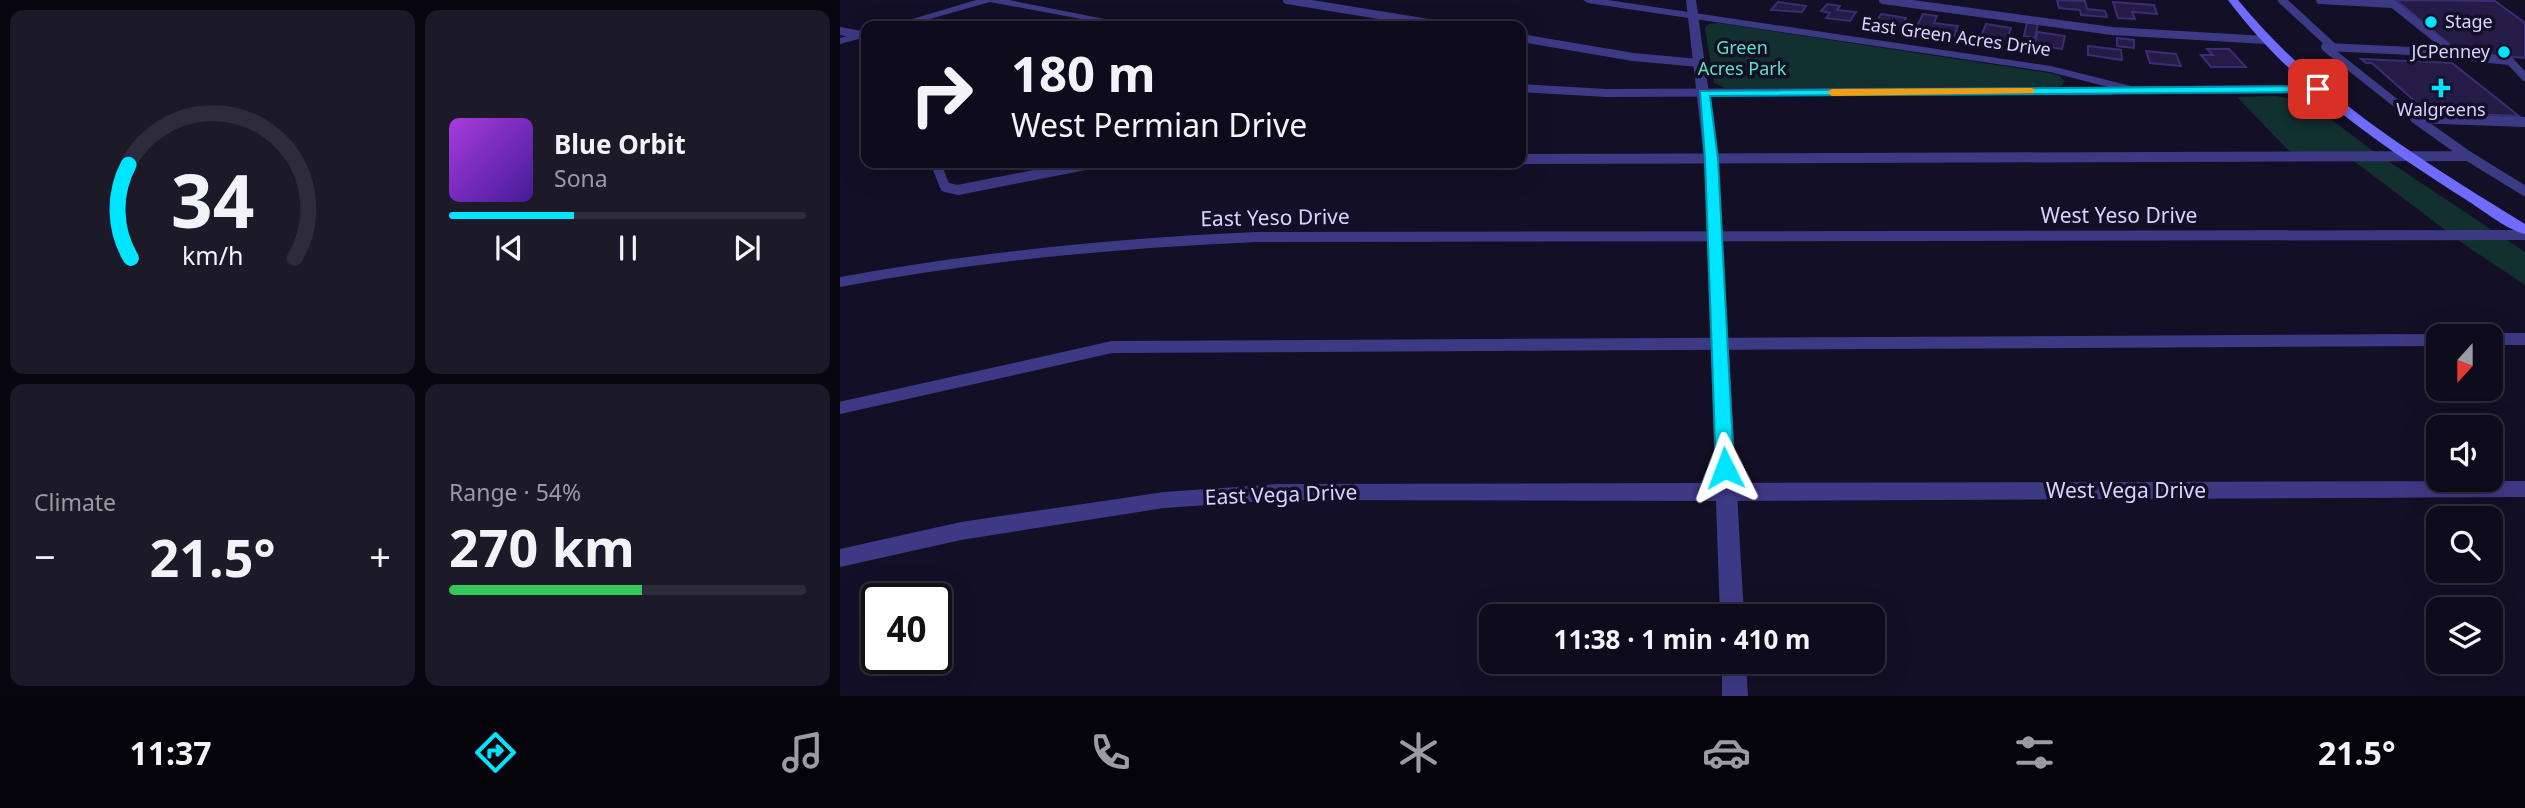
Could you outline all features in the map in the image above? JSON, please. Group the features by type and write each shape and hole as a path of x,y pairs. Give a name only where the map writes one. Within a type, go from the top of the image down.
{"main road":[{"path":"2233,0 2265,40 2318,89 2406,156 2523,228"}],"street":[{"path":"912,21 990,0 1107,21"},
{"name":"East Green Acres Drive","path":"1588,0 1693,8 2054,69 2131,90 2318,89"},
{"path":"1693,8 1712,159 1718,345 1732,604"},
{"path":"840,41 861,36"},
{"path":"1526,89 1606,93 2131,90"},
{"name":"West Yeso Drive","path":"1714,238 2523,228"},
{"name":"East Yeso Drive","path":"840,282 999,255 1141,241 1257,237 1714,238"},
{"name":"West Vega Drive","path":"1727,493 2525,489"},
{"name":"East Vega Drive","path":"840,558 961,531 1176,499 1278,492 1727,493"},
{"path":"1734,674 1735,696"}],"lane":[{"path":"1287,0 1416,21"},
{"path":"1883,0 2112,31 2265,40"},
{"path":"2282,0 2333,50 2416,119 2468,156 2525,191"},
{"path":"2320,0 2390,2 2458,56 2525,63"},
{"path":"840,31 861,34"},
{"path":"1526,39 1633,57 1699,63"},
{"path":"2333,50 2454,53"},
{"path":"2510,61 2525,78"},
{"path":"2416,119 2525,122"},
{"path":"1526,159 2468,156"},
{"path":"939,168 945,187 958,190 1070,168"},
{"path":"2503,339 2525,339"},
{"path":"840,408 1112,347 2426,340"}],"green space":[{"name":"Green Acres Park","path":"1718,23 2049,73 2058,75 2065,81 2061,86 2051,88 1725,88 1714,83 1705,28 1709,24"},
{"path":"2276,96 2307,101 2373,151 2525,252 2525,285 2465,245 2342,152 2290,152 2237,97"}],"building":[{"path":"2057,0 2085,1 2087,9 2105,11 2107,17 2081,15 2080,10 2059,8"},
{"path":"2396,0 2495,1 2525,23 2525,58 2459,52"},
{"path":"1778,2 1806,6 1802,12 1771,10"},
{"path":"2113,2 2154,5 2157,14 2132,12 2135,19 2118,18"},
{"path":"1827,4 1840,6 1837,10 1856,12 1850,21 1826,18 1830,13 1821,11"},
{"path":"1881,14 1906,18 1902,26 1876,22"},
{"path":"1923,14 1937,16 1934,23 1958,26 1954,36 1915,30"},
{"path":"2027,22 2038,24 2035,38 2024,36"},
{"path":"1986,24 2011,28 2007,40 1981,36"},
{"path":"2038,32 2065,36 2062,49 2034,45"},
{"path":"2117,38 2134,40 2134,48 2117,46"},
{"path":"2088,46 2121,50 2122,60 2088,55"},
{"path":"2207,49 2229,49 2246,67 2211,67 2201,55 2213,55"},
{"path":"2146,51 2176,54 2181,66 2150,63"},
{"name":"Walgreens","path":"2361,59 2452,63 2519,116 2427,112 2372,63"}],"slow traffic":[{"path":"1832,92 2031,91"}],"place":[{"name":"Stage","path":"2431,22"},
{"name":"JCPenney","path":"2504,52"},
{"name":"Walgreens","path":"2441,88"}],"route":[{"path":"1725,468 1712,159 1704,93 2318,89"}]}
